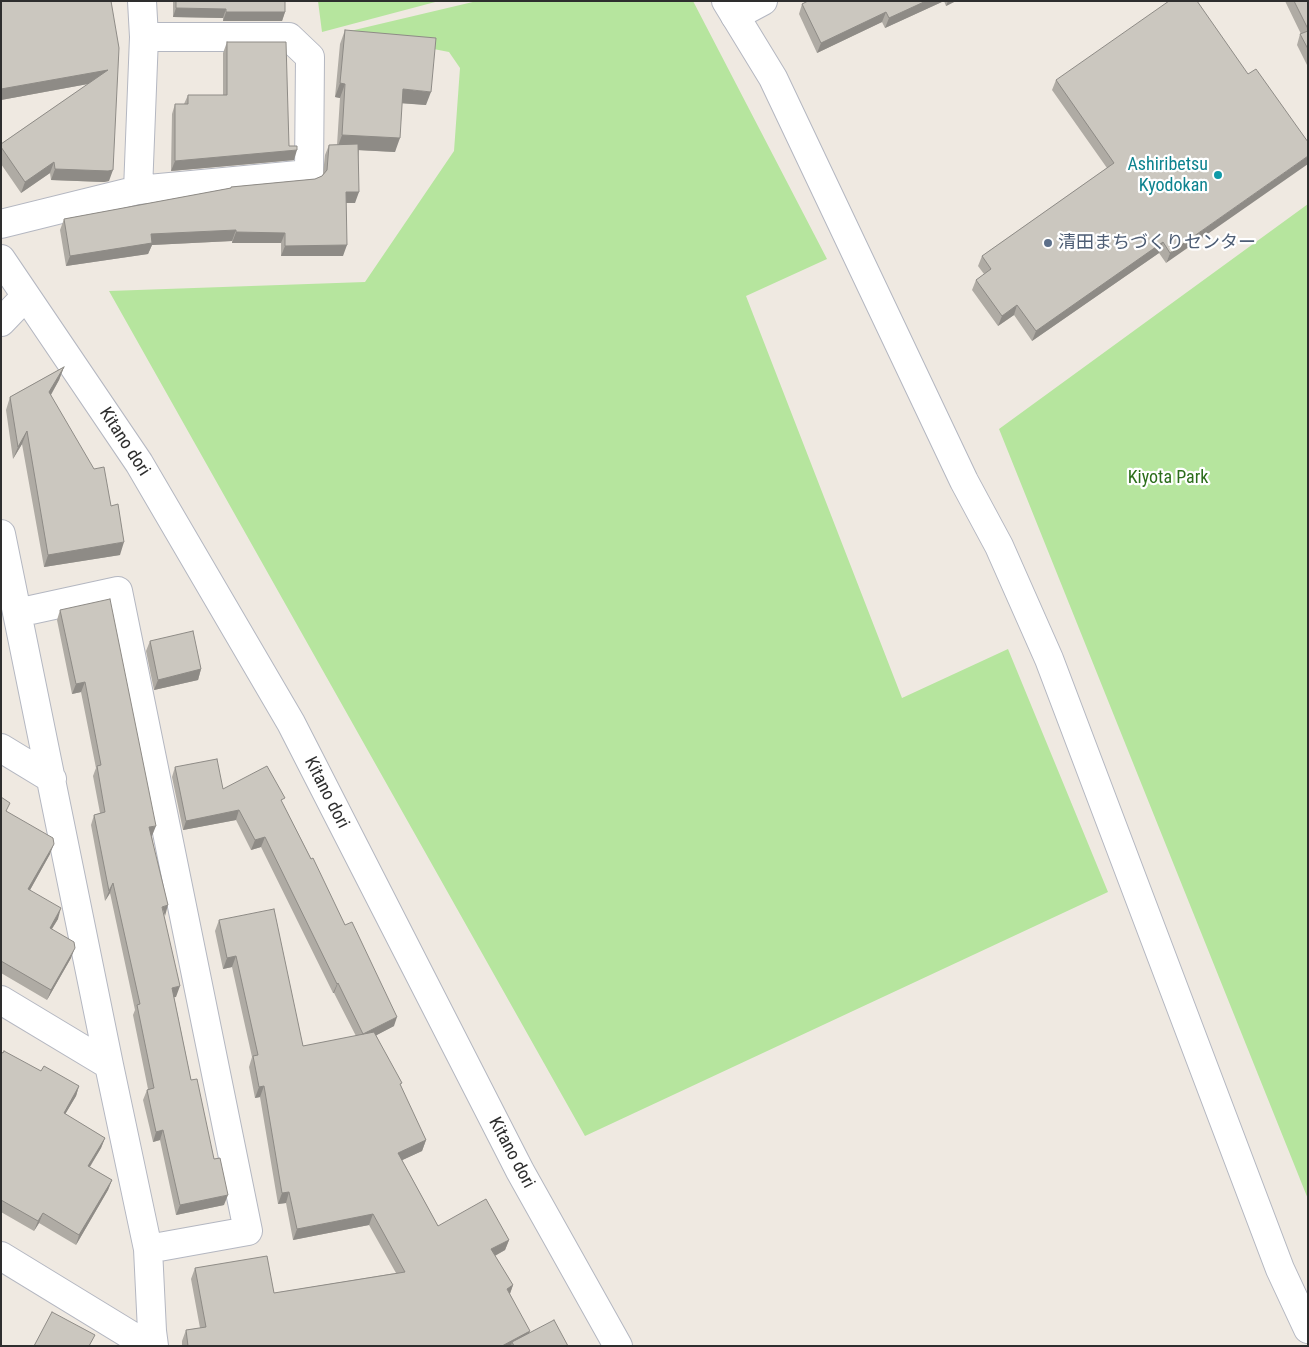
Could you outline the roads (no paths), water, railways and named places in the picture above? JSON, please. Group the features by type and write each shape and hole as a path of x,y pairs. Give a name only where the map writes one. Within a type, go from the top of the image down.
{"street":[{"path":"138,190 144,36 142,1"},
{"path":"763,1 730,9 773,78 964,481 999,546 1049,659 1280,1269 1308,1329"},
{"path":"1,224 138,190 309,174 310,57 289,37 144,36"},
{"name":"Kitano dori","path":"1,259 139,463 291,723 520,1171 618,1346"},
{"path":"1,322 26,297"},
{"path":"1,534 148,1249 141,1339 1,1256"},
{"path":"17,613 118,591 248,1231 148,1249"},
{"path":"1,748 52,779"},
{"path":"1,1000 109,1065"}],"place":[{"name":"Ashiribetsu Kyodokan","path":"1218,175"},
{"name":"清田まちづくりセンター","path":"1048,243"}],"park label":[{"name":"Kiyota Park","path":"1168,478"}]}
